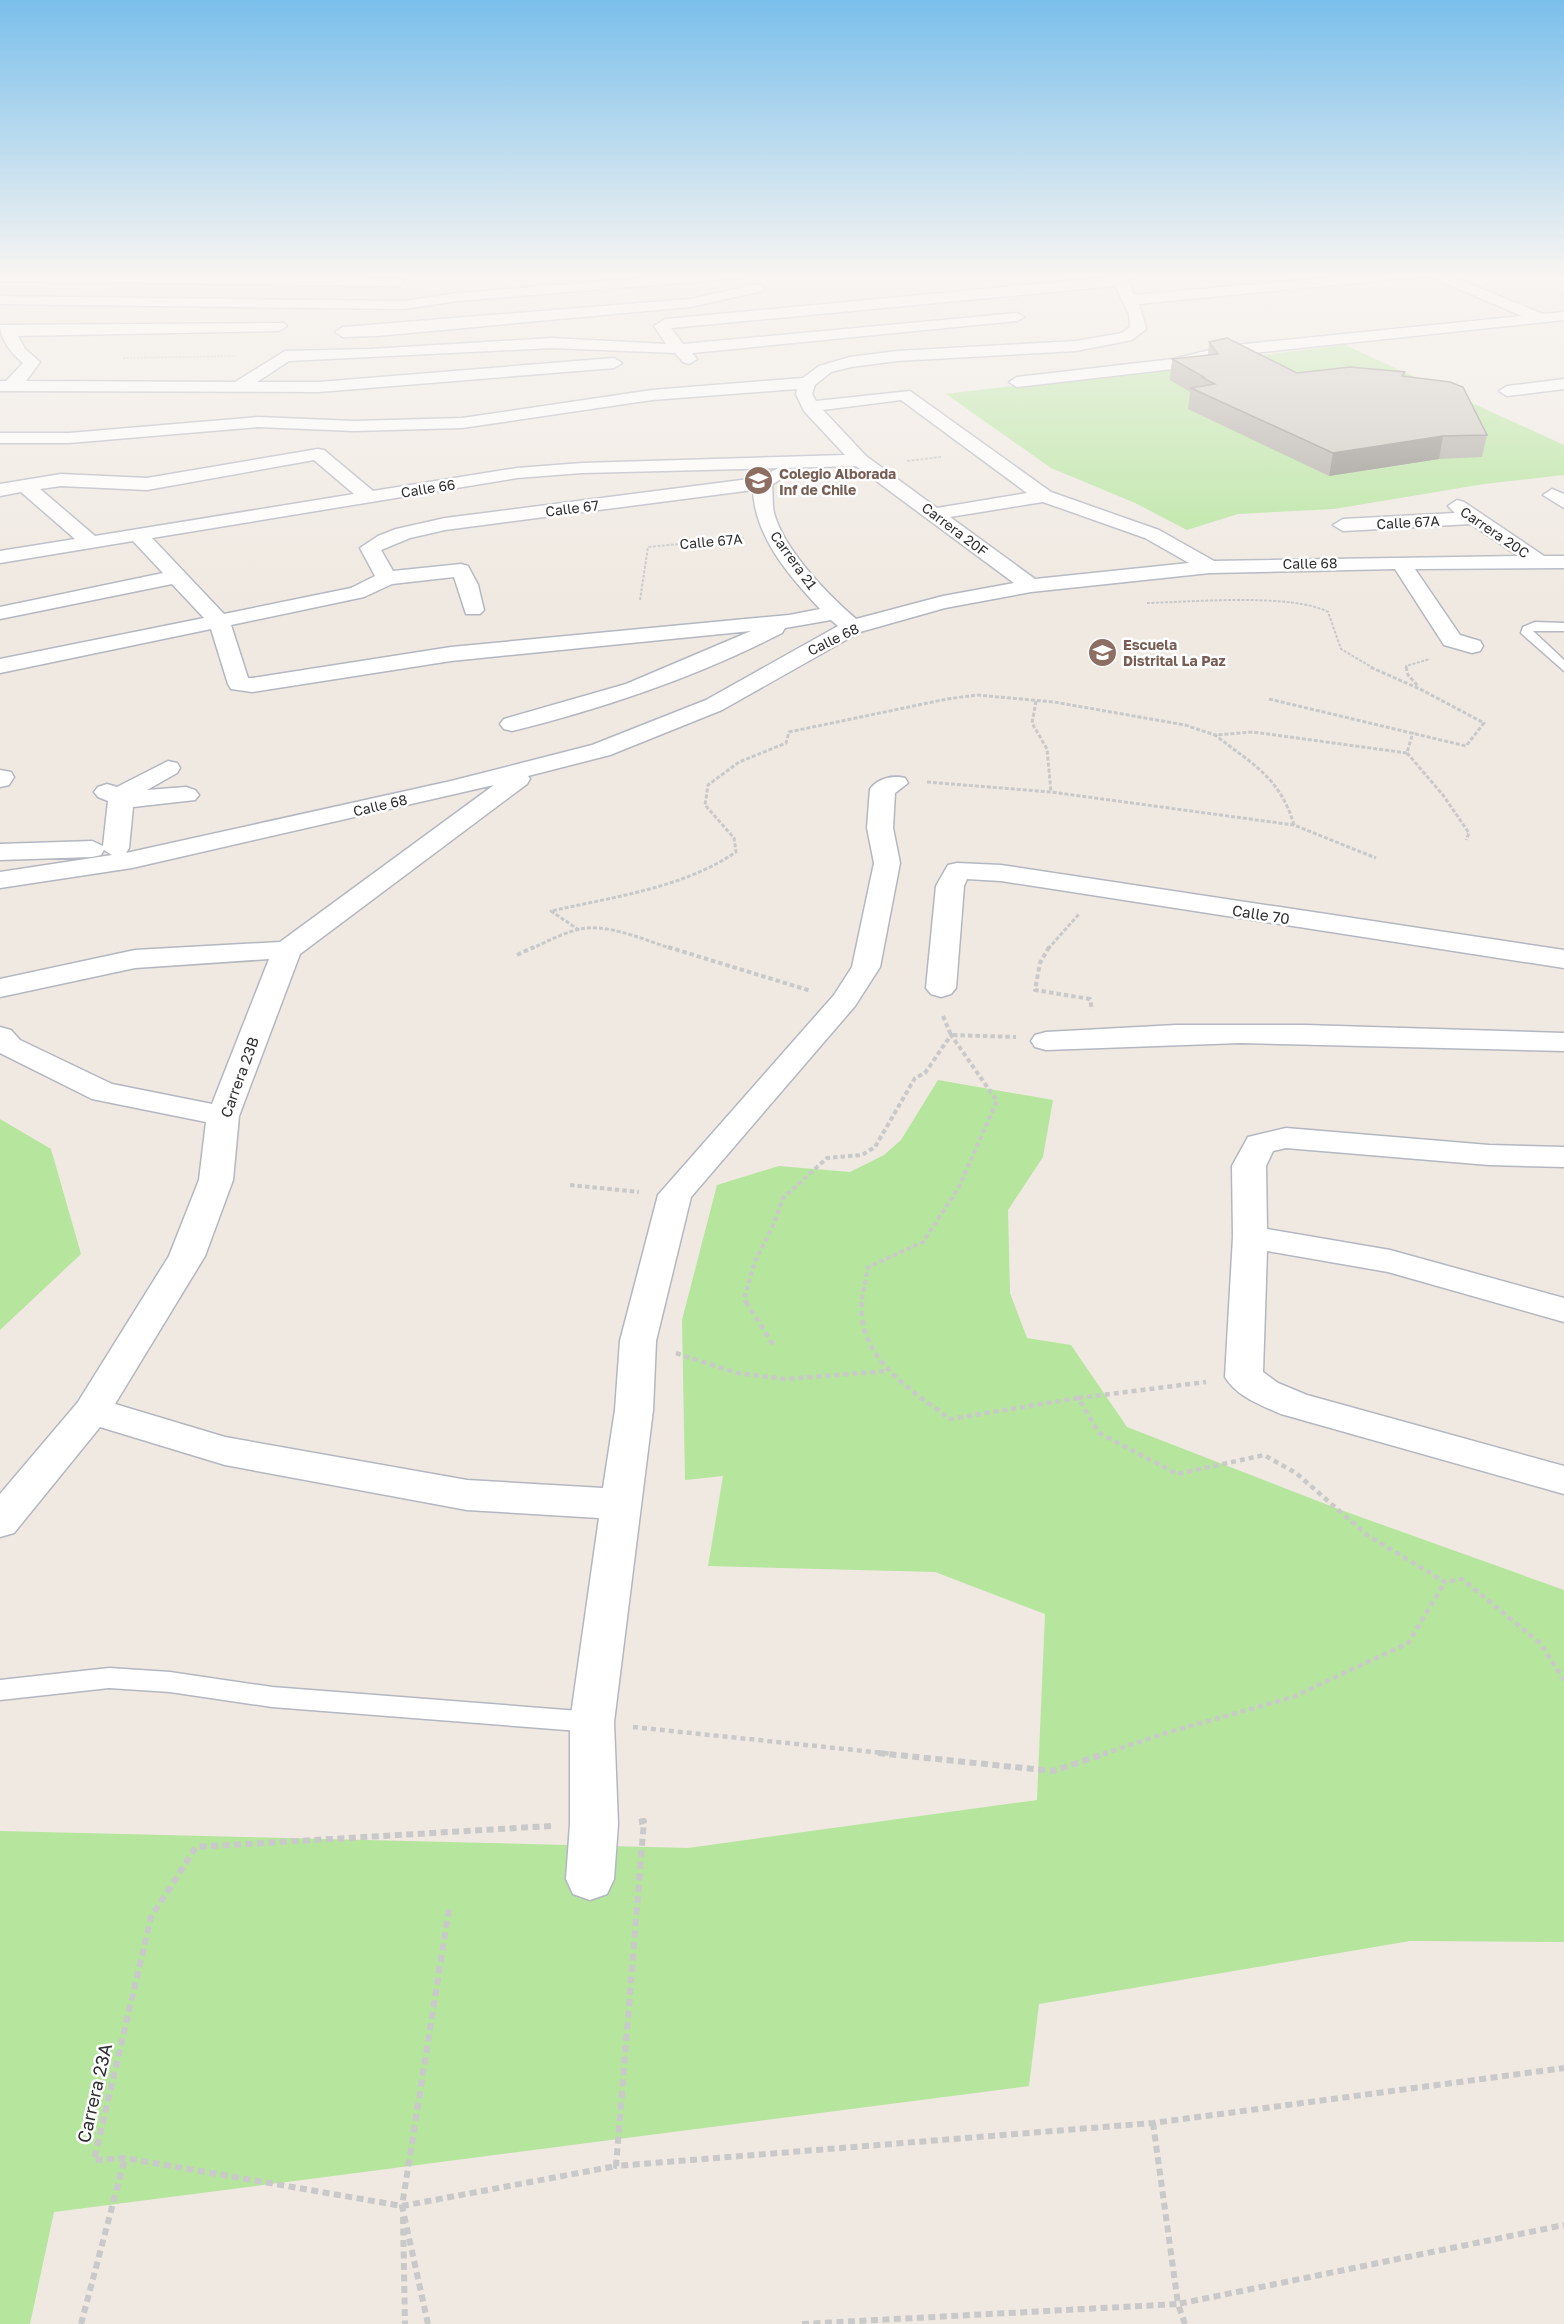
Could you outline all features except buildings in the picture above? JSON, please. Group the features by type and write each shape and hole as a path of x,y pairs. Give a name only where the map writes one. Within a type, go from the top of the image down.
{"street":[{"path":"237,388 248,380"},
{"path":"5,386 237,388 405,380"},
{"path":"708,380 716,389"},
{"path":"0,438 69,438 258,422 354,426 462,423 652,395 807,383 810,380"},
{"path":"1017,382 1030,380"},
{"path":"807,383 804,394 810,407 904,395 1044,496 1152,534 1210,567"},
{"path":"1507,391 1564,384"},
{"name":"Carrera 20F","path":"810,407 864,463 1031,586"},
{"path":"0,490 61,480 147,484 318,454 369,497"},
{"name":"Calle 66","path":"0,557 517,473 582,468 864,463"},
{"path":"762,483 796,464"},
{"name":"Carrera 21","path":"762,483 764,513 773,536 834,613 852,627"},
{"name":"Calle 67","path":"386,578 370,548 382,540 404,533 478,520 762,483"},
{"path":"26,486 92,543"},
{"path":"935,514 1044,496"},
{"name":"Carrera 20C","path":"1451,501 1541,563"},
{"name":"Calle 67A","path":"1343,525 1473,518"},
{"path":"138,536 179,576 219,621 239,684 252,685 463,653 789,621 834,613"},
{"path":"1401,562 1452,640 1472,646"},
{"name":"Calle 68","path":"0,880 535,769 601,750 714,705 852,627 944,602 1031,586 1210,567 1401,562 1564,562"},
{"path":"0,666 357,593 375,586 386,578 461,570 468,585 473,610"},
{"path":"0,613 179,576"},
{"path":"513,724 634,689 741,645 789,621"},
{"path":"116,796 168,768"},
{"path":"0,988 135,959 219,952 287,950 499,791 535,769"},
{"path":"590,1879 594,1824 592,1722 634,1410 638,1341 675,1195 845,1000 866,967 887,863 880,828 883,789 896,783"},
{"path":"116,796 186,795"},
{"path":"116,796 124,854"},
{"name":"Calle 68","path":"0,852 124,854"},
{"name":"Calle 70","path":"941,988 950,886 957,871 1000,873 1564,959"},
{"name":"Carrera 23B","path":"0,1522 92,1411 187,1256 216,1180 223,1116 287,950"},
{"path":"1046,1041 1091,1037 1224,1033 1564,1042"},
{"path":"0,1036 9,1046 103,1092 223,1116"},
{"path":"1564,1157 1489,1155 1286,1138 1260,1144 1249,1166 1250,1237 1244,1377 1265,1392 1294,1405 1564,1480"},
{"path":"1250,1237 1390,1261 1564,1310"},
{"path":"92,1411 225,1451 466,1496 621,1504"}],"lane":[{"path":"1564,627 1535,626 1527,629 1527,633 1564,667"},
{"path":"0,1690 109,1678 170,1682 272,1697 592,1722"}],"path":[{"path":"864,463 980,452"},
{"name":"Calle 67A","path":"640,600 648,547 773,536"},
{"path":"1085,580 1138,602 1163,604 1245,600 1317,606 1328,612 1341,649 1363,664 1420,688 1484,723 1466,746 1269,699"},
{"path":"579,930 551,910 658,884 725,861 736,852 734,838 705,805 708,785 739,762 786,743 789,732 815,723 883,714 961,695 1036,700 1204,729 1270,778 1287,800 1294,825"},
{"path":"1036,700 1032,723 1047,749 1051,792"},
{"path":"1215,735 1253,732 1407,753 1443,795 1468,833 1466,840"},
{"path":"1407,753 1413,732"},
{"path":"896,783 912,781 1051,792 1294,825 1376,858"},
{"path":"1086,887 1084,906 1072,928 1047,949 1037,974 1035,990 1090,999 1095,1027 1091,1037"},
{"path":"517,955 561,934 595,928 625,934 845,1000"},
{"path":"941,988 944,1023 997,1101 958,1189 923,1242 867,1267 861,1311 869,1344 888,1371 950,1419 1078,1398 1244,1377"},
{"path":"951,1035 1002,1036 1046,1041"},
{"path":"774,1347 744,1299 755,1261 772,1228 783,1198 826,1158 862,1155 875,1147 915,1078 925,1073 951,1035"},
{"path":"570,1185 675,1195"},
{"path":"638,1341 737,1372 785,1379 888,1371"},
{"path":"1078,1398 1099,1433 1177,1474 1264,1455 1296,1473 1367,1535 1445,1582 1462,1579 1540,1643 1564,1680"},
{"path":"592,1722 1053,1771 1169,1732 1293,1697 1408,1643 1445,1582"},
{"path":"594,1824 644,1821 616,2166"},
{"name":"Carrera 23A","path":"125,2158 94,2160 151,1917 196,1847 594,1824"},
{"path":"405,2324 402,2206 449,1909"},
{"path":"81,2324 125,2158 402,2206 616,2166 1153,2123 1564,2068"},
{"path":"1153,2123 1178,2304 1183,2324"},
{"path":"402,2206 428,2324"},
{"path":"802,2324 1178,2304 1564,2224"}],"green space":[{"path":"1056,380 1423,380 1564,445 1564,475 1484,484 1334,509 1238,514 1187,530 1135,503 1051,468 946,394"},
{"path":"938,1080 1053,1100 1043,1157 1008,1210 1010,1293 1027,1338 1071,1345 1127,1427 1341,1510 1564,1590 1564,1942 1410,1941 1039,2004 1029,2086 54,2212 30,2324 0,2324 0,1831 688,1848 1037,1800 1045,1614 935,1572 708,1566 723,1476 685,1480 682,1320 717,1185 779,1166 850,1172 884,1155 901,1140"},
{"path":"0,1119 51,1149 81,1254 0,1330"}],"place":[{"name":"Colegio Alborada Inf de Chile","path":"758,481"},
{"name":"Escuela Distrital La Paz","path":"1102,652"}]}
